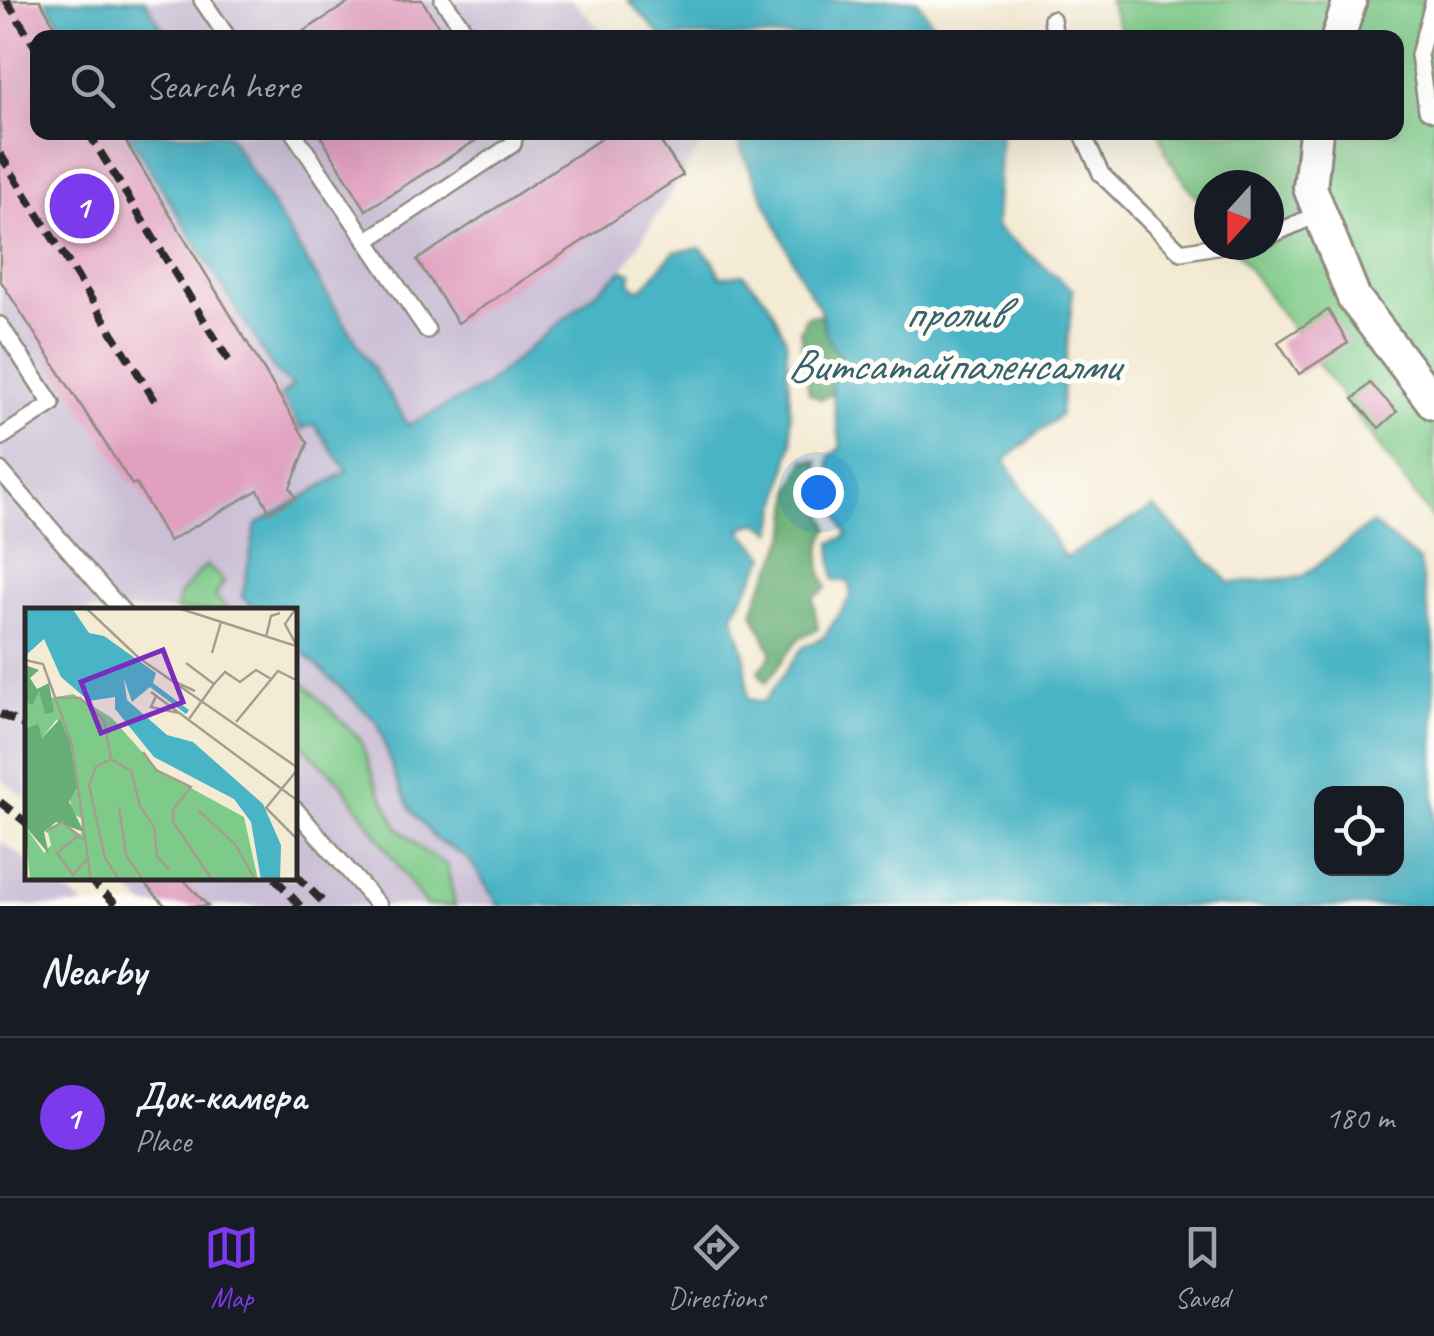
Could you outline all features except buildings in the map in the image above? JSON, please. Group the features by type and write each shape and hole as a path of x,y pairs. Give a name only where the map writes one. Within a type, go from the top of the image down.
{"street":[{"path":"1341,30 1350,0"},
{"path":"1315,140 1310,188 1354,298 1434,404"}],"lane":[{"path":"202,0 223,30"},
{"path":"443,0 464,30"},
{"path":"1434,0 1419,55 1428,110 1434,113"},
{"path":"1052,19 1054,30"},
{"path":"297,140 427,330"},
{"path":"366,240 514,140"},
{"path":"1086,140 1101,174 1181,252 1194,250"},
{"path":"1284,229 1320,213"},
{"path":"0,325 52,404 0,438"},
{"path":"0,470 119,608"},
{"path":"298,812 379,906"}],"shaded area":[{"path":"0,0 46,0 65,30 30,30 30,140 132,140 274,370 293,386 280,396 301,429 314,424 348,472 256,525 242,597 255,608 25,608 25,798 0,779"},
{"path":"145,0 572,0 601,30 164,30"},
{"path":"231,140 696,140 700,146 623,270 482,388 408,426"},
{"path":"298,648 378,723 394,774 435,839 469,859 499,906 145,906 121,881 298,881"},
{"path":"0,841 25,859 25,881 54,881 85,906 0,906"}],"green space":[{"path":"1109,0 1434,0 1434,521 1242,260 1284,260 1284,170 1194,170 1194,194 1170,161 1162,140 1404,140 1404,30 1120,30"},
{"path":"821,315 828,339 841,354 829,371 833,393 821,399 809,393 800,330 807,316"},
{"path":"805,460 818,461 822,509 829,528 820,557 827,588 813,598 818,629 799,638 766,683 758,672 772,654 753,612 788,532 792,489"},
{"path":"206,565 224,581 215,596 227,608 177,608 180,594"},
{"path":"298,678 360,739 375,782 398,827 422,850 447,865 455,906 426,906 342,784 298,741"}],"water":[{"path":"46,0 145,0 164,30 65,30"},
{"path":"628,0 917,0 936,30 656,30"},
{"name":"пролив Витсатайпаленсалми","path":"132,140 231,140 408,425 482,388 623,270 631,273 630,283 641,290 674,252 700,248 714,261 720,277 743,274 768,301 786,339 792,443 773,532 758,522 740,529 766,556 733,615 745,654 748,699 764,702 803,647 824,637 851,596 849,582 834,580 831,543 847,536 828,490 830,456 841,447 829,371 840,355 828,339 819,307 802,280 739,140 1001,140 996,227 1073,290 1060,415 1005,460 1065,558 1154,507 1230,583 1302,577 1372,523 1419,561 1434,645 1434,906 499,906 469,859 435,839 411,810 394,774 378,723 298,648 298,608 255,608 242,597 256,525 347,471 314,424 301,429 280,396 293,386 274,370"}],"railway":[{"path":"6,0 30,38"},
{"path":"93,140 232,366"},
{"path":"0,154 159,407"},
{"path":"0,714 25,726"},
{"path":"0,802 25,822"},
{"path":"298,877 327,906"},
{"path":"91,881 118,906"},
{"path":"278,881 300,906"}],"place":[{"name":"Док-камера","path":"82,206"}]}
